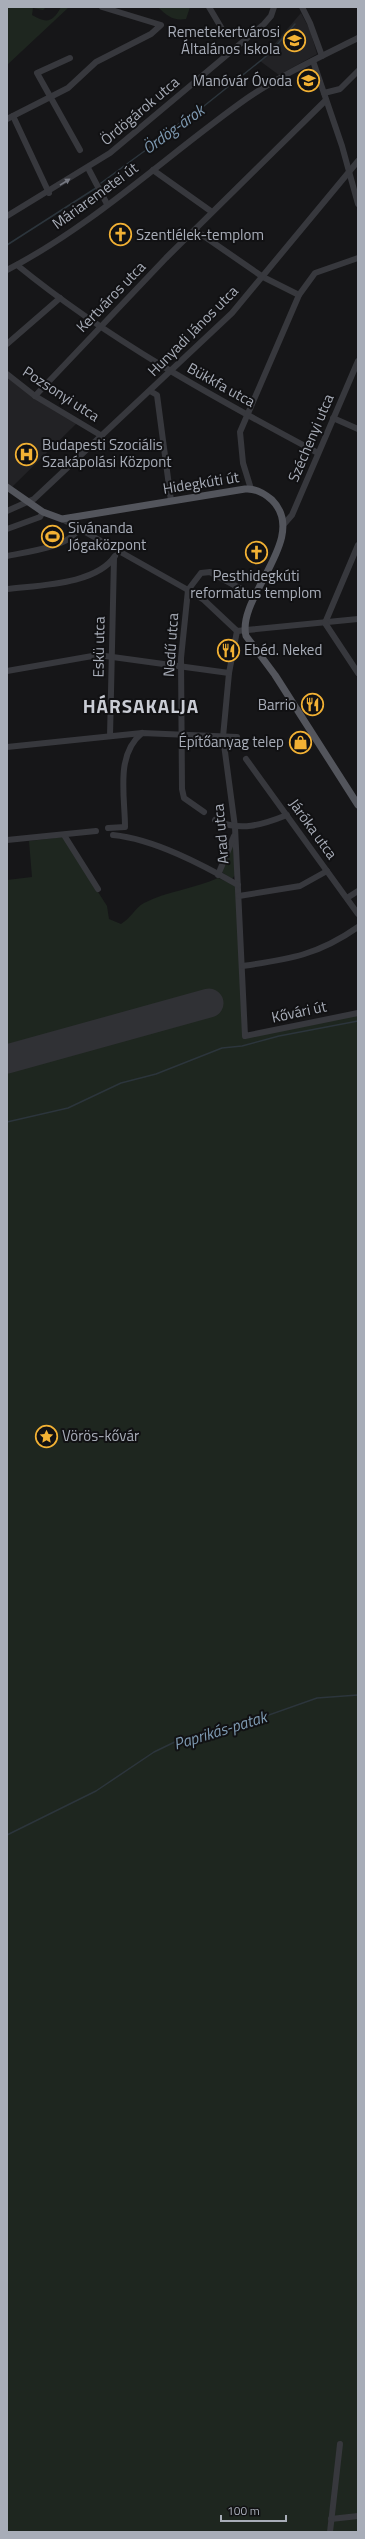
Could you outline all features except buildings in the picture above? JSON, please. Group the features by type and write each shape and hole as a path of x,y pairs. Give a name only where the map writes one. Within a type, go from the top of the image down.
{"main road":[{"name":"Hidegkúti út","path":"7,487 42,512 62,519 171,499 251,489 264,494 274,502 281,512 284,523"},
{"path":"284,523 281,540 241,631 267,663 358,805"}],"street":[{"path":"49,193 10,117 68,88 96,62 151,34 161,24 102,7"},
{"path":"209,7 225,34"},
{"name":"Ördögárok utca","path":"7,216 49,193 116,148 264,24 271,16 274,7"},
{"path":"302,7 310,23 322,56"},
{"name":"Máriaremetei út","path":"7,270 17,265 107,204 247,99 322,56 358,38"},
{"path":"70,58 37,73 52,97 80,150"},
{"path":"313,61 357,190 358,204"},
{"name":"Kertváros utca","path":"35,396 100,327 325,97 340,89 358,71"},
{"name":"Hunyadi János utca","path":"29,503 150,392 232,313 358,162"},
{"path":"88,168 107,204"},
{"path":"153,170 212,212"},
{"path":"195,230 263,277 299,295"},
{"path":"251,489 243,463 240,432 299,295 315,273 358,258"},
{"name":"Bükkfa utca","path":"17,265 100,327 170,372 318,453"},
{"path":"7,344 60,298"},
{"name":"Széchenyi utca","path":"284,523 292,515 358,361"},
{"name":"Pozsonyi utca","path":"7,374 35,396 102,436"},
{"path":"150,392 157,395 171,499"},
{"path":"333,418 358,429"},
{"path":"7,511 29,503"},
{"path":"7,529 40,517 42,512"},
{"path":"62,519 204,600 241,631 358,619"},
{"path":"7,556 58,544 72,537 78,529"},
{"path":"325,623 358,545"},
{"path":"7,589 78,580 97,572 114,558 117,551"},
{"name":"Eskü utca","path":"110,736 114,558"},
{"path":"188,590 201,573 210,572 256,597"},
{"name":"Nedű utca","path":"188,590 181,667 184,798 204,812"},
{"path":"325,623 358,673"},
{"name":"Arad utca","path":"241,631 229,673 223,736 235,828 234,835 243,966 245,1036"},
{"path":"7,671 89,655 229,673"},
{"path":"108,828 124,827 123,769 126,753 133,740 142,733"},
{"path":"7,747 142,733 237,737"},
{"name":"Járóka utca","path":"246,759 358,914"},
{"path":"215,820 235,828 260,826 287,815"},
{"path":"7,840 96,831"},
{"path":"64,835 98,889"},
{"path":"113,835 125,836 172,852 238,885"},
{"path":"218,875 234,835"},
{"path":"239,896 300,886 327,871"},
{"path":"347,898 358,891"},
{"path":"243,966 295,959 340,940 358,927"},
{"name":"Kővári út","path":"245,1036 358,1013"},
{"path":"330,2532 340,2444"},
{"path":"331,2519 358,2516"}],"shaded area":[{"path":"7,7 46,7 43,10 33,8 32,15 42,20 49,20 55,16 61,7 69,7 7,65"},
{"path":"158,7 190,7 186,19 177,19 170,17"},
{"name":"Remetekertvárosi Általános Iskola","path":"301,13 310,30 317,54 279,75 260,61"},
{"name":"Budapesti Szociális Szakápolási Központ","path":"7,374 78,422 10,489 7,487"},
{"path":"63,837 107,906 109,919 121,924 141,905 162,896 218,878 237,886 243,1038 358,1015 358,2532 7,2532 7,880 32,877 29,841"},
{"path":"233,844 235,875 232,879 223,873 222,870"}],"waterway":[{"name":"Ördög-árok","path":"101,183 169,133 187,116 199,110 269,54 295,24"},
{"name":"Ördög-árok","path":"7,245 96,188"},
{"path":"7,1122 68,1108 121,1083 156,1074 222,1048 242,1046 279,1036 358,1021"},
{"name":"Paprikás-patak","path":"7,1835 96,1791 154,1752 183,1738 212,1735 317,1698 358,1695"}],"runway":[{"path":"7,1059 209,1003"}],"place":[{"name":"Remetekertvárosi Általános Iskola","path":"295,41"},
{"name":"Manóvár Óvoda","path":"308,81"},
{"name":"Szentlélek-templom","path":"121,235"},
{"name":"Budapesti Szociális Szakápolási Központ","path":"26,454"},
{"name":"Sivánanda Jógaközpont","path":"53,537"},
{"name":"Pesthidegkúti református templom","path":"256,553"},
{"name":"Ebéd. Neked","path":"228,650"},
{"name":"Barrio","path":"312,705"},
{"name":"Építőanyag telep","path":"300,742"},
{"name":"Vörös-kővár","path":"47,1436"}],"district":[{"name":"HÁRSAKALJA","path":"141,706"}]}
